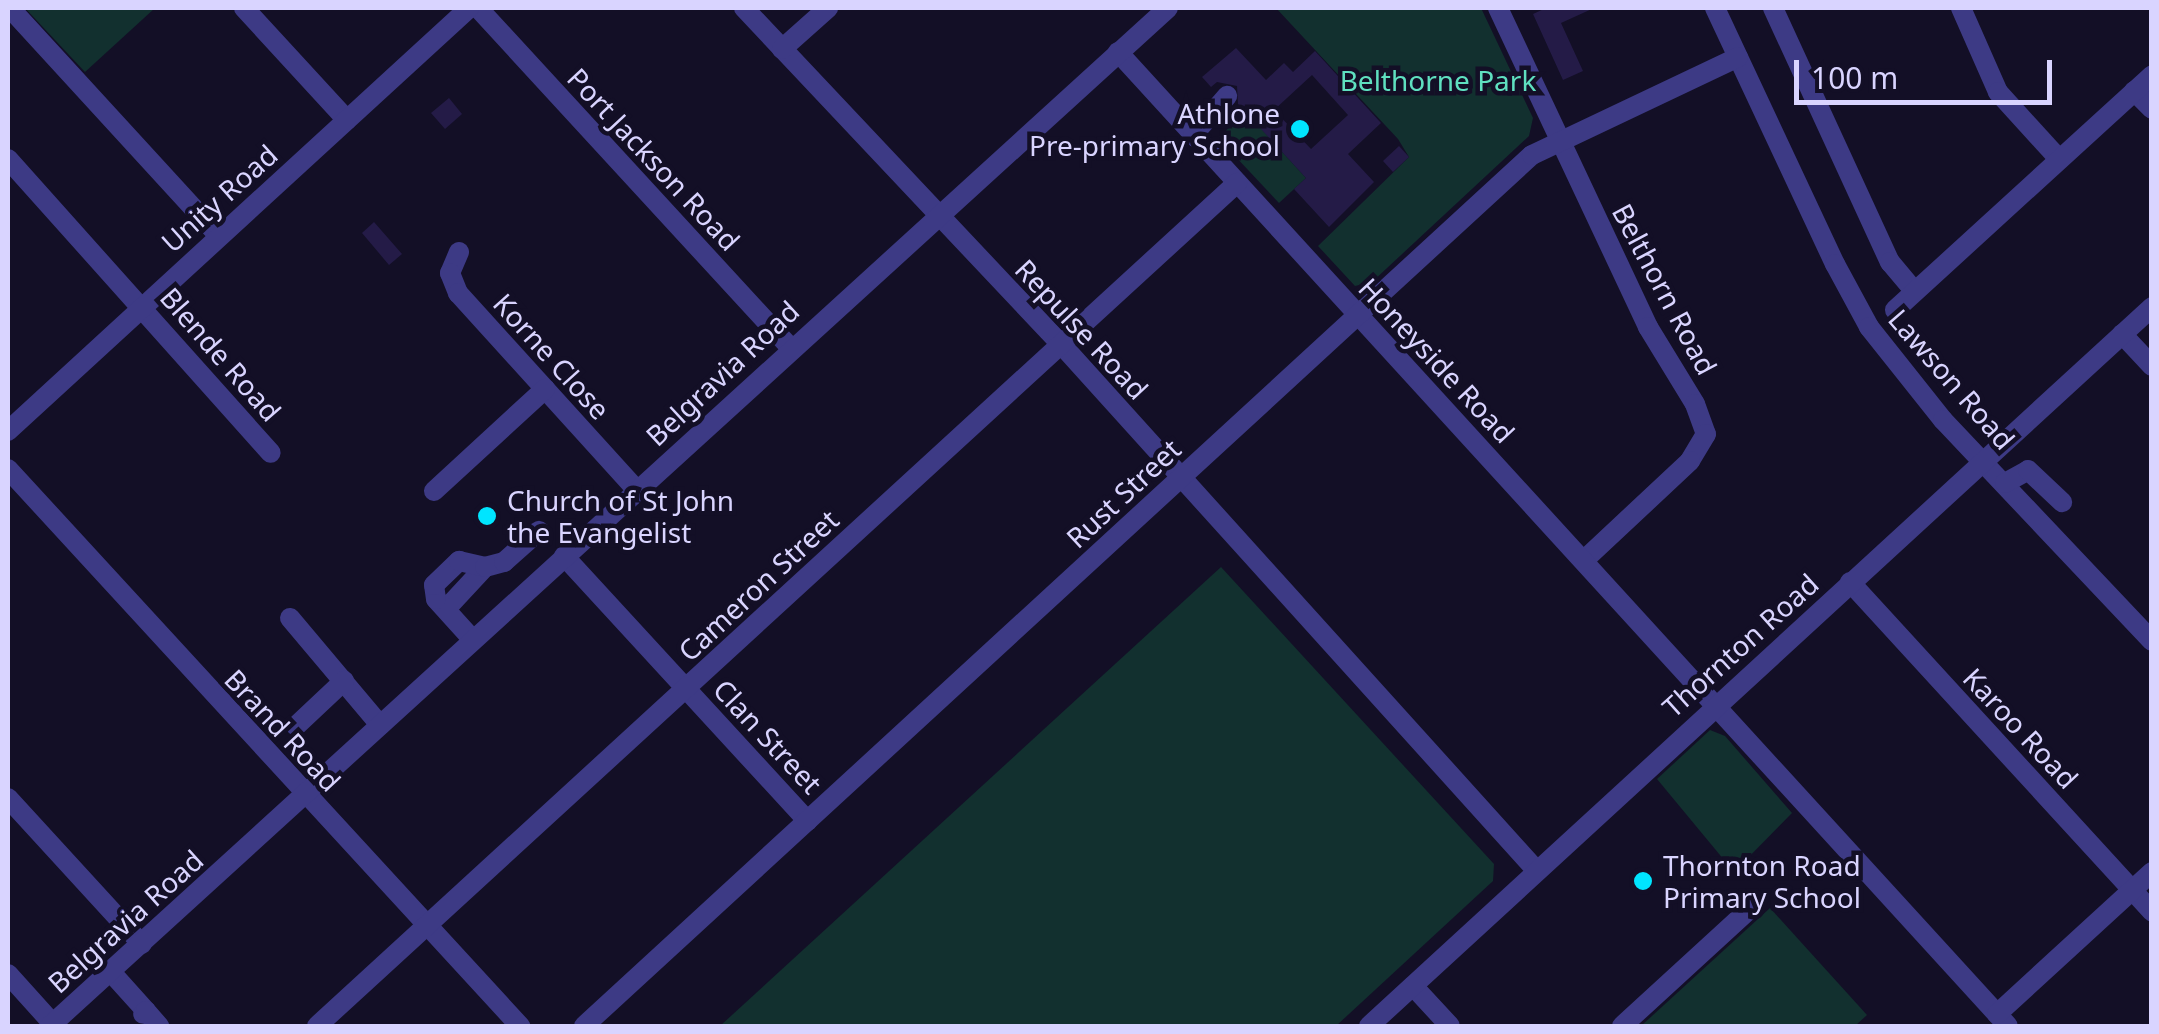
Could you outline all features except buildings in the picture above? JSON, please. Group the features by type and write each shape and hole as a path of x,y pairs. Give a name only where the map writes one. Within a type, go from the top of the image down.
{"street":[{"path":"10,8 219,236"},
{"path":"244,8 347,120"},
{"name":"Unity Road","path":"8,431 469,8"},
{"name":"Port Jackson Road","path":"478,8 790,348"},
{"name":"Repulse Road","path":"744,8 1061,344 1537,871"},
{"path":"782,49 828,8"},
{"name":"Belgravia Road","path":"63,1022 110,972 636,489 1168,8"},
{"name":"Belthorn Road","path":"1498,8 1648,327 1704,420 1706,434 1690,461 1583,560"},
{"name":"Lawson Road","path":"1715,8 1869,327 1944,420 2152,641"},
{"path":"1773,8 1890,262 1914,291"},
{"path":"1965,9 1998,92 2058,158"},
{"name":"Honeyside Road","path":"1118,52 2003,1020"},
{"name":"Rust Street","path":"584,1026 1515,169 1559,138 1738,57"},
{"path":"1894,310 2152,75"},
{"path":"2134,90 2152,109"},
{"path":"1193,135 1227,96"},
{"name":"Blende Road","path":"8,159 271,452"},
{"name":"Cameron Street","path":"317,1026 1237,183"},
{"name":"Korne Close","path":"460,252 450,273 458,294 636,489"},
{"name":"Thornton Road","path":"1369,1026 1713,706 2152,307"},
{"path":"2122,334 2152,366"},
{"path":"434,491 544,389"},
{"name":"Brand Road","path":"8,469 520,1026"},
{"path":"2006,483 2028,470 2062,502"},
{"path":"472,640 446,609 486,567 510,558 539,532"},
{"name":"Clan Street","path":"564,556 808,821"},
{"name":"Karoo Road","path":"1850,582 2152,911"},
{"path":"290,618 380,725"},
{"path":"296,726 344,682"},
{"path":"8,798 142,944"},
{"path":"2003,1020 2152,872"},
{"path":"1622,1026 1755,904"},
{"path":"110,972 149,1017"},
{"path":"8,974 63,1022"},
{"path":"1413,986 1450,1026"}],"green space":[{"path":"25,8 155,8 85,72"},
{"name":"Belthorne Park","path":"1276,8 1481,8 1533,118 1529,136 1372,282 1355,286 1318,246 1409,157 1398,139"},
{"path":"1246,112 1306,178 1279,203 1218,138"},
{"path":"1221,567 1494,864 1493,881 1336,1026 720,1026"},
{"path":"1710,730 1725,736 1792,813 1734,872 1657,779"},
{"path":"1770,908 1867,1015 1855,1026 1641,1026"}],"place":[{"name":"Athlone Pre-primary School","path":"1300,129"},
{"name":"Church of St John the Evangelist","path":"487,516"},
{"name":"Thornton Road Primary School","path":"1643,881"}]}
